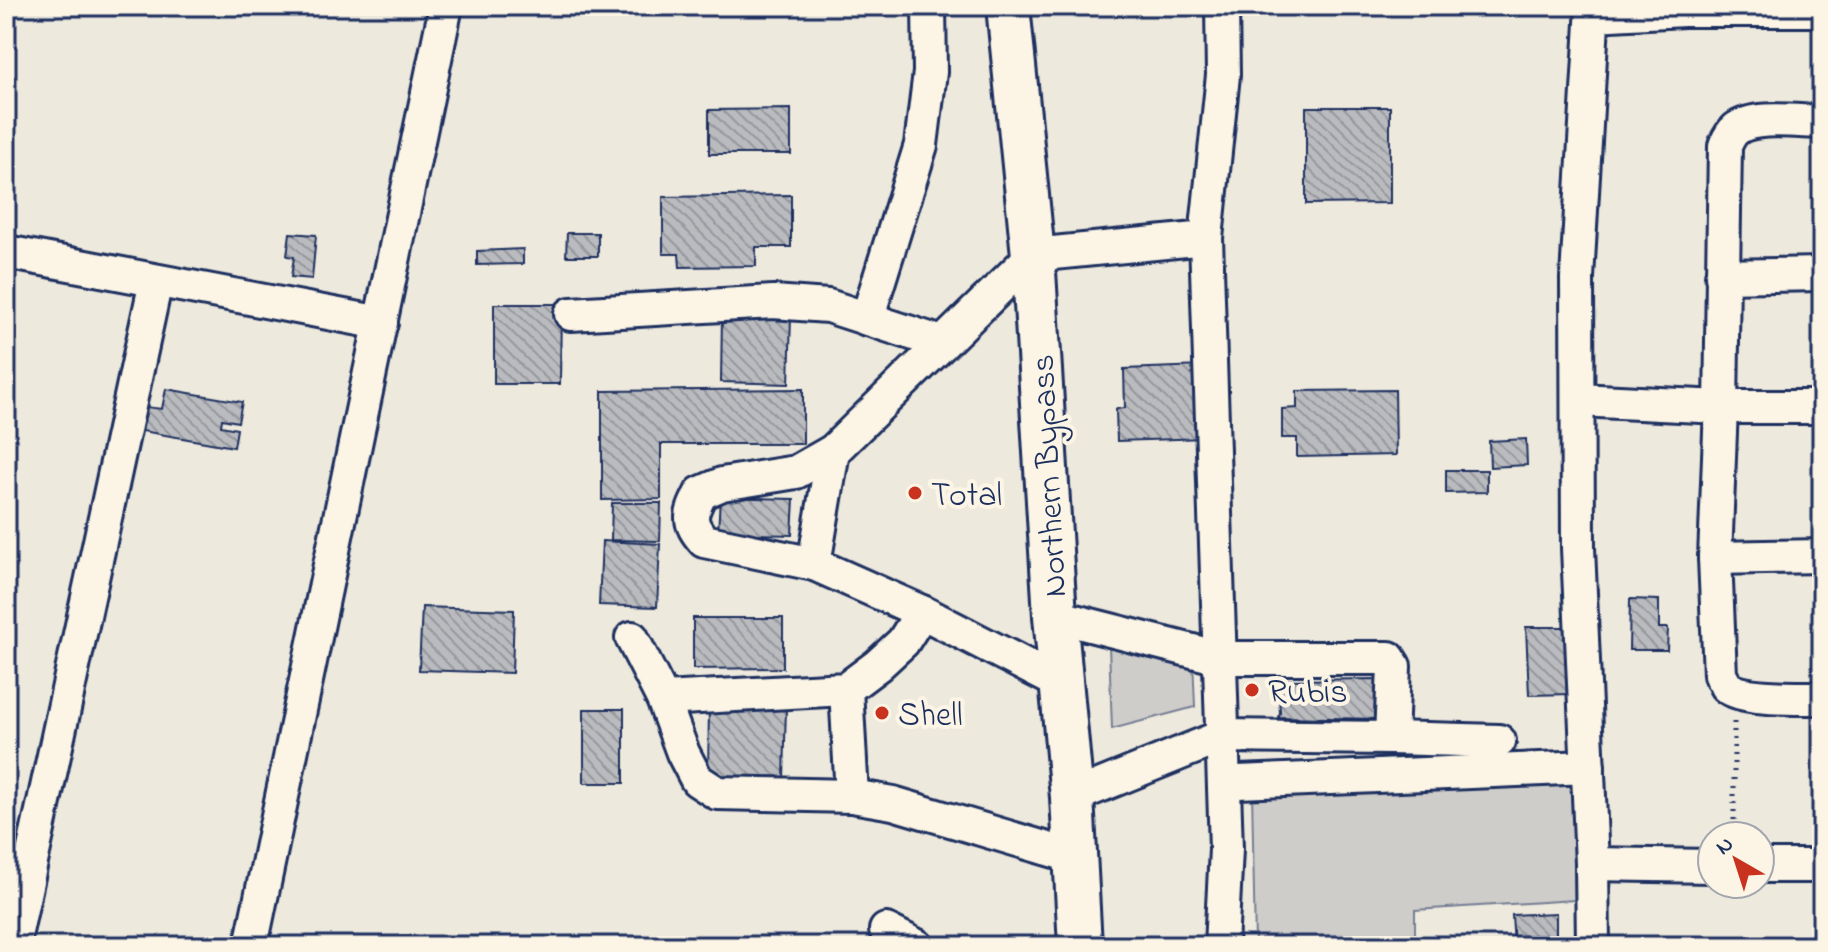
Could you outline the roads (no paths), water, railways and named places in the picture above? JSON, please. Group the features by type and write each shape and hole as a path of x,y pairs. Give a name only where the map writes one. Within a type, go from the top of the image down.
{"main road":[{"name":"Northern Bypass","path":"1008,6 1033,255 1055,616 1072,797 1080,946"}],"street":[{"path":"251,946 446,6"},
{"path":"867,319 921,145 930,72 929,6"},
{"path":"1221,946 1226,849 1206,238 1223,75 1222,6"},
{"path":"1593,946 1578,548 1577,278 1593,11 1822,10"},
{"path":"1822,122 1753,121 1732,132 1725,146 1715,558 1720,675 1726,685 1757,696 1822,698"},
{"path":"1062,684 922,612 814,564 704,541 694,529 691,512 701,493 722,484 796,472 833,451 1033,255 1206,238"},
{"path":"6,252 381,323"},
{"path":"1722,276 1822,274"},
{"path":"13,946 14,902 156,281"},
{"path":"571,314 773,302 828,306 942,343"},
{"path":"1578,400 1721,407 1822,407"},
{"path":"814,564 833,451"},
{"path":"1715,558 1822,556"},
{"path":"663,699 846,689 903,642 922,612"},
{"path":"1055,616 1220,658 1389,658 1394,666 1391,738"},
{"path":"632,638 663,699 683,753 697,780 717,793 852,796 893,803 1075,857"},
{"path":"846,689 852,796"},
{"path":"1072,797 1223,736 1499,741"},
{"path":"1224,784 1588,767"},
{"path":"1592,864 1696,866"},
{"path":"1776,866 1822,866"},
{"path":"886,930 917,946"}],"place":[{"name":"Total","path":"915,493"},
{"name":"Rubis","path":"1252,690"},
{"name":"Shell","path":"882,713"}]}
